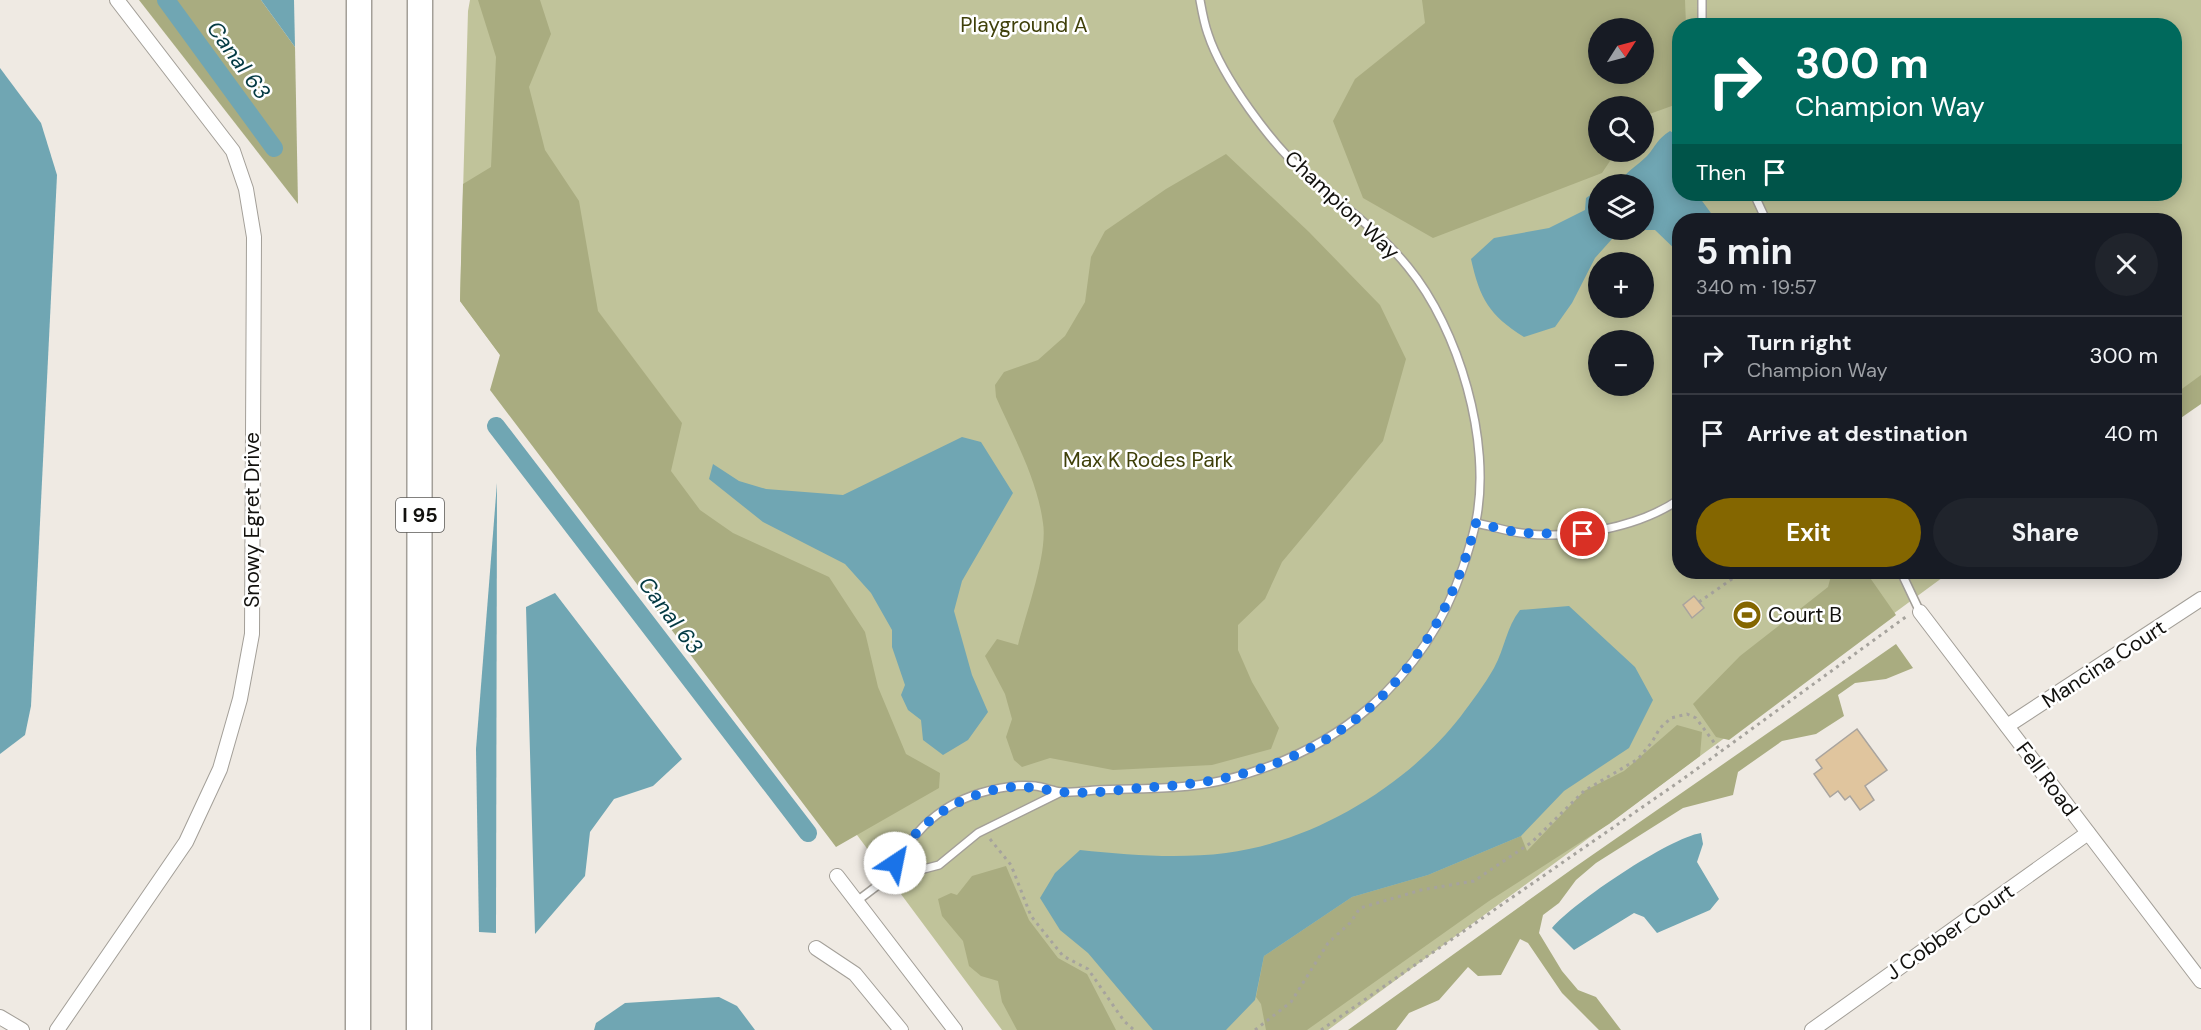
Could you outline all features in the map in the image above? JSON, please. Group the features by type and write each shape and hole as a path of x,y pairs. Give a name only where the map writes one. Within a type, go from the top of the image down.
{"highway":[{"path":"358,1030 359,0"},
{"name":"I 95","path":"419,1030 420,0"}],"street":[{"name":"Snowy Egret Drive","path":"57,1030 186,842 220,770 240,699 252,634 254,237 246,189 233,151 117,0"},
{"name":"Mancina Court","path":"2007,726 2201,599"},
{"name":"Fell Road","path":"1919,609 2201,981"},
{"name":"J Cobber Court","path":"1812,1030 2088,833"},
{"path":"837,876 955,1030"},
{"path":"816,948 855,974 901,1030"},
{"path":"0,1017 22,1030"}],"lane":[{"name":"Champion Way","path":"886,879 904,846 926,825 953,804 1001,788 1033,785 1062,792 1217,781 1278,764 1320,743 1365,714 1402,676 1431,636 1458,583 1476,523 1479,476 1470,398 1446,327 1409,268 1359,216 1287,156 1256,118 1208,36 1200,0"},
{"path":"1702,0 1702,18"},
{"path":"1476,523 1519,533 1570,535 1651,515 1672,503"},
{"name":"Fell Road","path":"1904,579 1919,609"},
{"name":"Champion Way","path":"856,901 886,879 939,865 984,830 1062,792"}],"path":[{"path":"1699,602 1732,579"},
{"path":"1321,1030 1721,752 1919,609"},
{"path":"1255,1030 1291,1002 1328,943 1350,923 1360,908 1421,890 1474,881 1532,842 1584,791 1638,759 1660,728 1671,718 1687,714 1696,718 1721,752"},
{"path":"984,830 1011,866 1031,916 1064,956 1088,969 1124,1021 1134,1030"}],"green space":[{"path":"139,0 261,0 295,47 298,204"},
{"name":"Max K Rodes Park","path":"470,0 2201,0 2201,386 2182,401 2182,213 1672,213 1672,579 1940,579 1328,1030 1002,1030 460,301"},
{"path":"478,0 540,0 551,34 529,87 545,150 579,201 598,311 682,423 671,471 700,510 733,533 829,577 865,632 878,687 906,754 940,773 939,788 836,847 490,390 500,355 460,301 463,184 491,167 496,57"},
{"path":"1422,0 1685,0 1686,18 1672,18 1672,106 1654,112 1654,96 1588,96 1588,162 1609,162 1602,173 1588,174 1588,178 1433,238 1363,198 1333,121 1355,79 1425,23"},
{"path":"1226,154 1309,232 1380,305 1406,359 1383,441 1282,562 1265,599 1238,625 1238,650 1252,682 1279,728 1271,749 1212,765 1113,770 1050,758 1022,767 1014,760 1006,737 1012,719 1005,694 985,656 997,639 1018,645 1035,584 1044,536 1036,490 996,397 995,385 1004,372 1038,360 1065,336 1085,302 1091,257 1105,231 1166,189"},
{"path":"2201,375 2201,404 2182,417 2182,389"},
{"path":"1830,579 1871,579 1896,615 1729,740 1716,737 1693,704 1740,656 1828,587"},
{"path":"1896,644 1913,668 1886,679 1855,683 1838,695 1844,716 1816,734 1782,741 1738,772 1733,795 1683,808 1596,863 1576,880 1559,903 1543,915 1539,933 1562,971 1578,990 1596,997 1621,1030 1599,1030 1562,993 1528,943 1520,939 1501,975 1478,976 1468,967 1439,1000 1409,1013 1396,1030 1348,1030 1575,867"},
{"path":"1677,725 1702,732 1700,756 1609,824 1489,901 1307,1030 1266,1030 1261,1004 1256,997 1264,956 1352,897 1428,875 1521,836 1527,851 1584,791 1624,771"},
{"path":"1006,866 1029,920 1058,958 1087,974 1116,1030 1017,1030 1002,1002 998,981 981,976 969,966 963,941 942,916 938,899 951,893 957,895 972,876"}],"water":[{"path":"261,0 294,0 295,47"},
{"path":"0,68 41,123 57,175 31,706 25,735 0,754"},
{"path":"1670,131 1672,132 1672,201 1702,201 1711,213 1672,213 1672,246 1654,230 1654,174 1627,174 1640,162 1654,162 1654,147"},
{"path":"1588,197 1588,240 1611,240 1600,252 1588,252 1588,272 1572,303 1555,327 1524,337 1502,321 1488,305 1478,285 1471,259 1494,238 1549,228 1585,210"},
{"path":"962,437 981,442 1013,493 962,581 954,611 972,675 988,712 968,740 943,755 923,740 921,720 908,710 901,695 905,685 892,647 892,630 871,593 845,564 763,522 709,479 713,464 739,481 766,489 843,495"},
{"path":"497,483 496,933 479,932 476,749"},
{"path":"555,593 682,759 653,786 614,799 590,832 585,876 535,934 526,607"},
{"path":"1569,606 1635,667 1653,700 1629,748 1564,791 1521,836 1428,875 1352,897 1264,956 1255,1000 1226,1030 1153,1030 1088,953 1060,930 1040,898 1055,873 1080,850 1171,856 1226,853 1259,847 1292,837 1356,807 1414,765 1439,742 1461,716 1494,668 1520,610"},
{"path":"1701,833 1703,844 1697,862 1719,899 1710,910 1657,933 1644,917 1634,913 1574,950 1552,928 1600,888 1646,858 1686,837"},
{"path":"719,997 737,1006 755,1030 594,1030 596,1023 625,1003"}],"building":[{"path":"1694,596 1704,608 1692,618 1683,605"},
{"path":"1857,729 1887,770 1865,786 1874,800 1860,810 1850,796 1845,800 1838,791 1830,797 1814,774 1822,768 1816,760"}],"waterway":[{"name":"Canal 63","path":"166,0 274,148"},
{"name":"Canal 63","path":"496,426 808,833"}],"place":[{"name":"Court B","path":"1747,615"}],"route":[{"path":"895,863 904,846 919,830 953,804 977,794 1001,788 1033,785 1062,792 1176,786 1217,781 1278,764 1320,743 1365,714 1402,676 1431,636 1458,583 1476,523 1519,533 1583,534"}],"park label":[{"name":"Playground A","path":"1024,25"}]}
